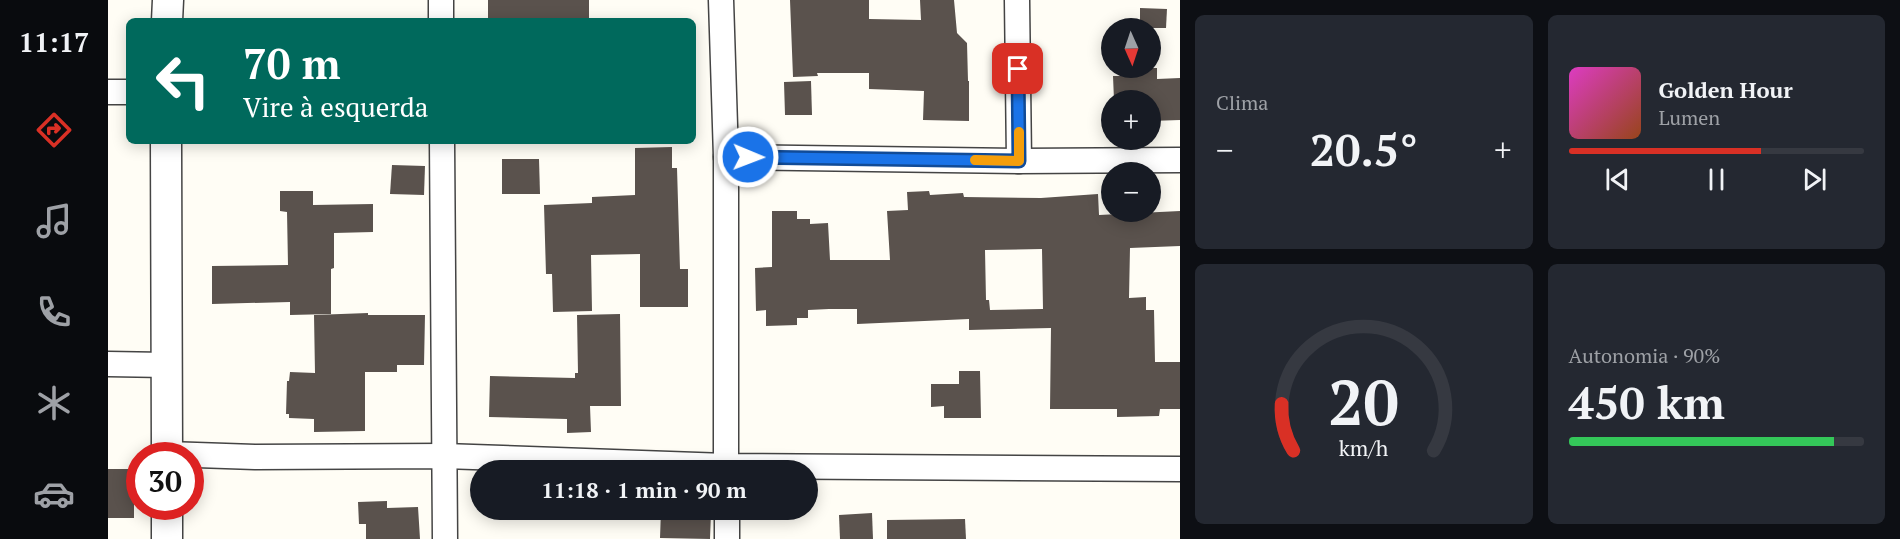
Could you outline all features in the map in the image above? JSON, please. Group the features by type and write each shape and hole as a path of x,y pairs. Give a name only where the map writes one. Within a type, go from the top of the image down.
{"street":[{"path":"167,18 168,0"},
{"path":"441,0 441,18"},
{"path":"721,0 726,157 726,460"},
{"path":"1017,0 1019,161"},
{"path":"108,92 126,92"},
{"path":"166,144 166,442"},
{"path":"442,144 445,539"},
{"path":"726,157 1019,161 1180,160"},
{"path":"108,364 166,365"},
{"path":"204,456 444,456 538,460"},
{"path":"818,468 1180,469"},
{"path":"167,520 167,539"},
{"path":"727,520 727,539"}],"building":[{"path":"488,0 589,0 589,18 488,18"},
{"path":"790,0 869,0 869,19 921,20 920,0 954,0 957,33 967,43 969,121 923,120 924,91 869,89 869,73 817,73 818,76 793,77"},
{"path":"1140,8 1167,9 1166,28 1161,28 1161,18 1140,18"},
{"path":"1113,78 1180,78 1180,120 1161,121 1161,90 1114,90"},
{"path":"811,81 812,115 785,115 784,82"},
{"path":"672,147 672,168 677,168 680,269 688,269 688,307 640,307 640,254 591,255 592,311 553,312 552,274 546,274 544,205 592,203 592,197 635,195 635,148"},
{"path":"502,159 539,159 540,194 502,194"},
{"path":"392,165 425,166 424,195 390,194"},
{"path":"280,191 313,191 313,205 373,204 373,232 334,233 331,314 290,315 290,302 212,304 212,266 288,265 287,212 280,211"},
{"path":"929,191 930,195 963,193 964,197 1041,198 1098,194 1101,222 1161,222 1161,212 1180,211 1180,246 1130,248 1129,298 1146,297 1146,310 1154,310 1155,362 1180,362 1180,409 1160,409 1159,416 1117,417 1117,409 1050,409 1051,328 969,330 969,319 857,324 857,309 808,310 808,318 797,318 797,325 766,326 766,310 756,311 755,268 772,267 772,211 797,211 797,219 810,219 810,224 828,223 830,260 890,260 887,211 908,210 907,192","holes":["1042,249 1043,309 990,310 989,300 986,300 985,250"]},
{"path":"368,313 368,315 425,315 424,365 397,365 397,372 365,372 365,431 314,432 314,419 289,418 289,414 286,414 287,381 289,381 290,372 315,373 314,315"},
{"path":"620,314 621,406 590,406 591,432 567,433 567,419 489,417 490,376 575,378 575,373 578,373 577,315"},
{"path":"959,371 980,371 981,418 944,418 944,406 931,407 931,384 959,384"},
{"path":"108,469 126,469 126,518 108,518"},
{"path":"387,501 387,508 418,507 420,539 366,539 366,524 359,524 358,502"},
{"path":"872,513 873,539 840,539 839,515"},
{"path":"965,519 966,539 887,539 887,520"},
{"path":"661,520 711,520 710,539 660,538"}],"slow traffic":[{"path":"975,160 1019,161 1019,132"}],"route":[{"path":"748,157 1019,161 1018,69"}]}
